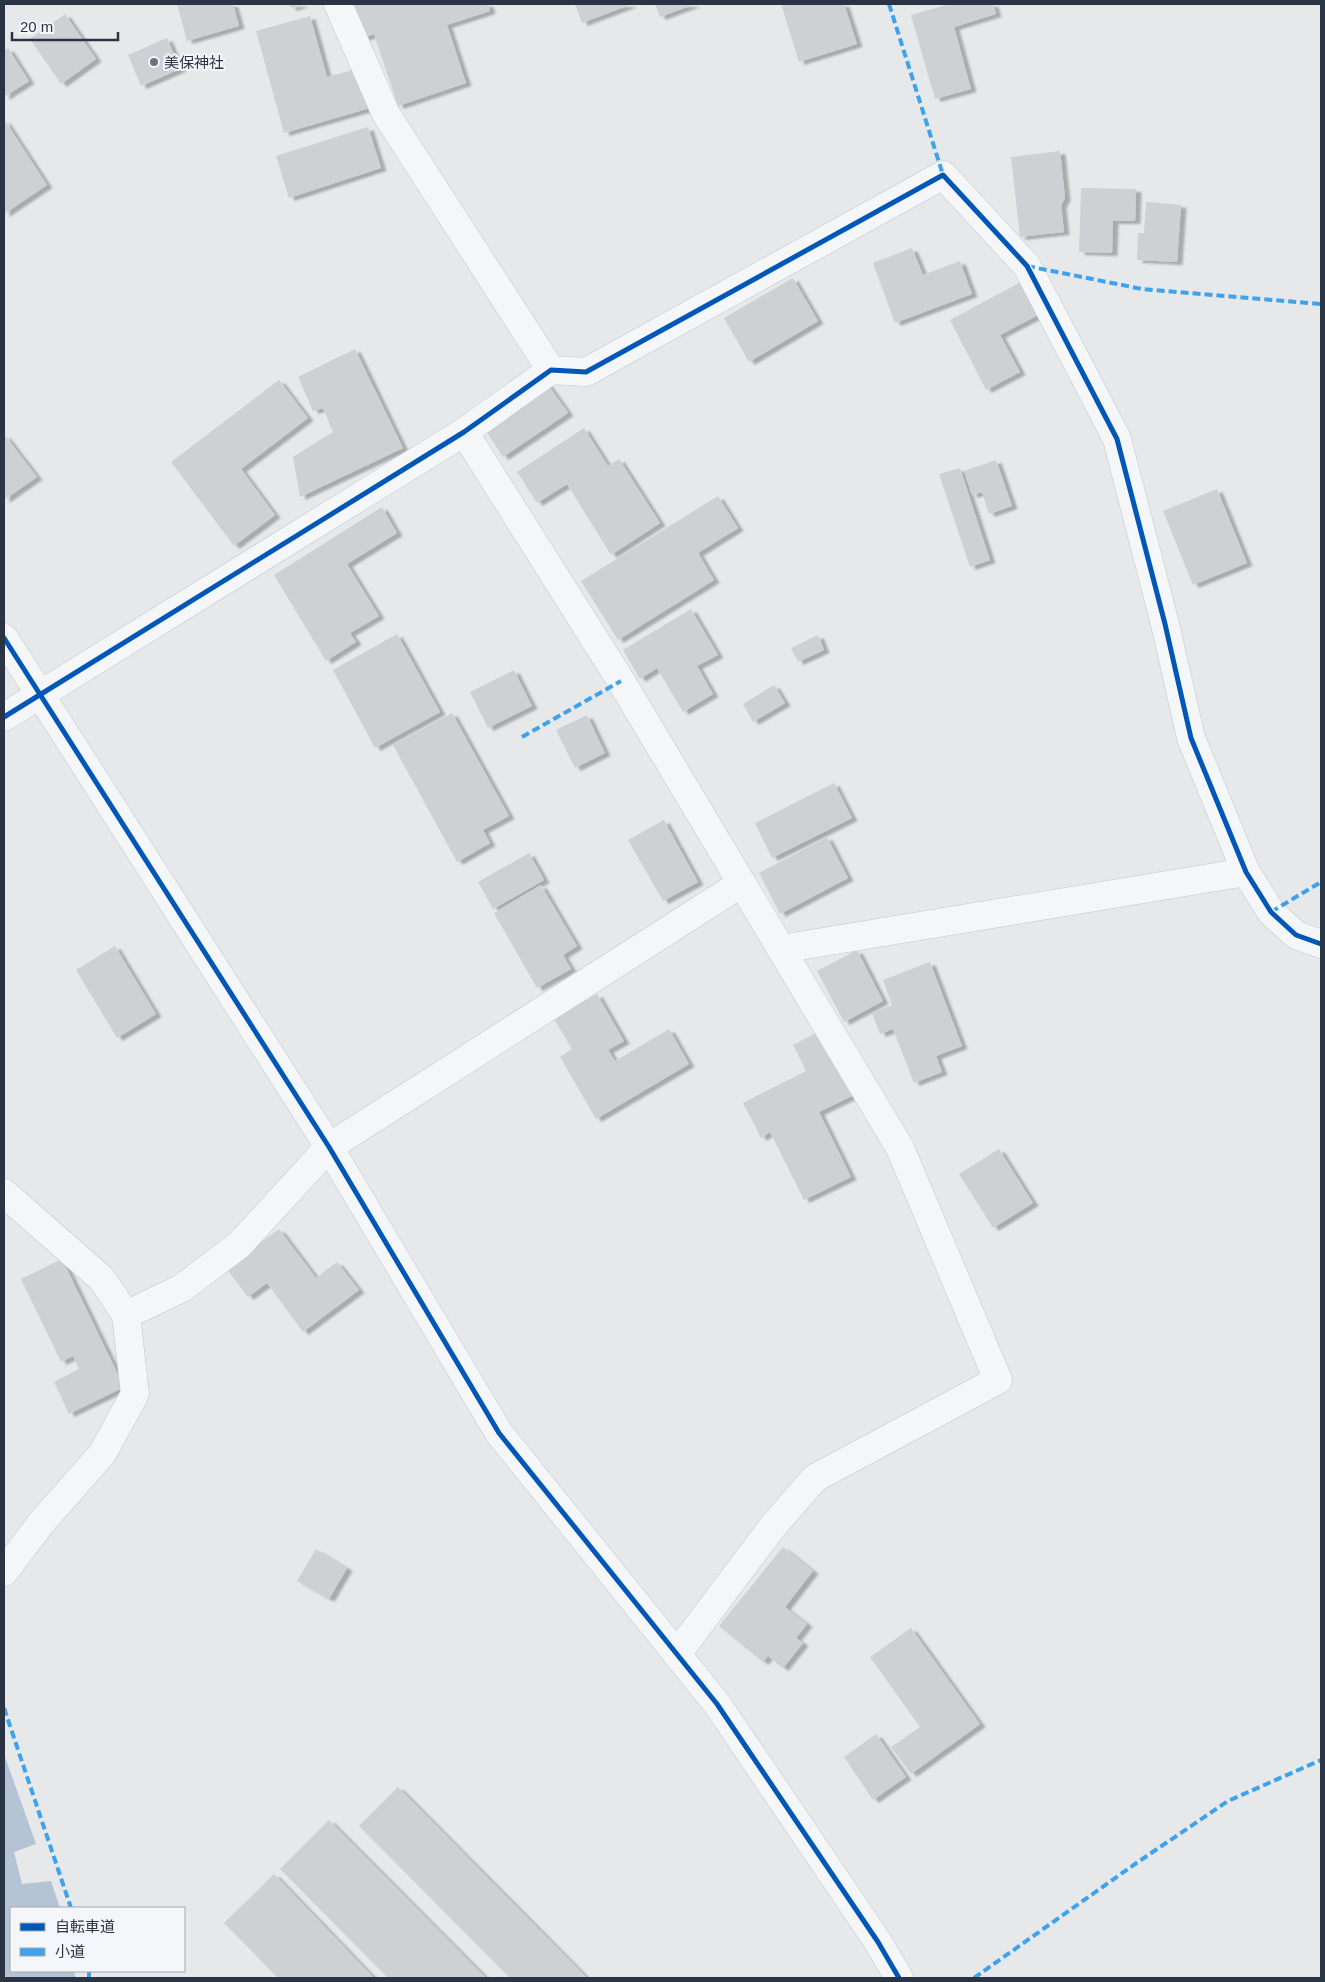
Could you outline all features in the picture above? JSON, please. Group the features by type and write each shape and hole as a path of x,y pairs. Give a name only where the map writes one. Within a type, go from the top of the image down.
{"street":[{"path":"338,4 386,114 551,370"},
{"path":"4,717 464,432 551,370 586,372 943,175 1027,266 1118,439 1192,738 1246,872 1271,912 1296,935 1321,944"},
{"path":"464,432 621,681 900,1148 998,1380 815,1478 773,1526 677,1654"},
{"path":"4,638 329,1147 499,1433 717,1704 878,1942 899,1978"},
{"path":"782,949 1246,872"},
{"path":"126,1315 182,1288 239,1245 329,1147 742,883"},
{"path":"4,1193 102,1279 126,1315 135,1394 102,1454 41,1523 4,1572"}],"water":[{"path":"4,1754 36,1844 14,1852 22,1884 51,1881 60,1907 10,1907 10,1972 74,1972 76,1978 4,1978"}],"building":[{"path":"177,4 233,4 239,26 187,41"},
{"path":"289,4 304,4 291,8"},
{"path":"352,4 488,4 490,11 447,25 466,83 398,106 374,34 363,38"},
{"path":"575,4 632,4 582,23"},
{"path":"655,4 695,4 660,17"},
{"path":"781,4 844,4 857,44 799,62"},
{"path":"950,4 993,4 996,14 954,27 971,89 935,99 911,15"},
{"path":"65,14 96,59 61,84 30,39"},
{"path":"310,16 327,77 360,68 370,108 284,133 256,31"},
{"name":"美保神社","path":"167,38 180,69 141,86 128,55"},
{"path":"8,48 29,81 4,97 4,51"},
{"path":"4,119 47,185 4,214"},
{"path":"368,127 381,168 289,198 276,156"},
{"path":"1060,151 1065,198 1061,205 1064,232 1020,237 1011,157"},
{"path":"1081,188 1136,189 1135,221 1113,221 1112,253 1079,252"},
{"path":"1146,202 1181,205 1177,262 1137,260 1138,233 1144,233"},
{"path":"912,248 923,275 960,261 972,294 895,323 873,263"},
{"path":"793,278 818,321 749,362 724,318"},
{"path":"1021,282 1038,315 1000,335 1020,372 986,390 950,320"},
{"path":"355,349 403,448 300,497 293,457 333,432 323,408 313,411 298,377"},
{"path":"279,380 308,418 241,469 275,515 234,546 171,462"},
{"path":"546,382 568,413 503,457 482,425"},
{"path":"584,428 608,466 619,459 660,523 611,555 567,484 537,503 517,472"},
{"path":"4,434 37,477 4,500"},
{"path":"996,460 1012,506 989,514 982,492 972,495 964,471"},
{"path":"960,468 990,560 970,567 939,474"},
{"path":"1217,489 1247,563 1193,585 1163,511"},
{"path":"718,496 738,528 698,553 714,580 618,640 581,581"},
{"path":"382,507 397,533 347,564 379,616 350,633 356,642 326,661 274,575"},
{"path":"691,609 718,655 697,666 713,694 683,712 657,668 640,679 623,650"},
{"path":"397,634 440,712 375,748 333,670"},
{"path":"818,635 824,650 798,662 791,648"},
{"path":"514,670 532,706 488,728 470,692"},
{"path":"774,685 785,703 753,722 743,704"},
{"path":"452,713 509,816 483,830 490,843 457,862 393,745"},
{"path":"587,715 605,753 575,768 556,730"},
{"path":"834,783 852,818 772,858 755,823"},
{"path":"664,820 698,882 663,901 628,840"},
{"path":"827,837 848,878 780,914 759,873"},
{"path":"529,853 544,880 493,909 478,882"},
{"path":"541,885 577,946 563,955 571,969 537,988 494,913"},
{"path":"115,946 156,1014 117,1038 76,970"},
{"path":"857,950 883,1001 844,1022 817,971"},
{"path":"930,962 962,1046 936,1056 942,1072 914,1083 893,1029 880,1034 872,1013 892,1005 883,980"},
{"path":"597,994 624,1041 608,1050 615,1061 669,1029 689,1064 596,1119 560,1057 572,1049 554,1019"},
{"path":"824,1029 856,1094 819,1112 851,1177 804,1200 770,1132 761,1138 743,1103 806,1071 793,1045"},
{"path":"999,1149 1033,1203 993,1228 959,1174"},
{"path":"279,1229 316,1278 337,1262 359,1290 303,1332 267,1283 248,1297 226,1268"},
{"path":"62,1259 124,1387 69,1414 54,1382 79,1369 73,1356 61,1362 21,1279"},
{"path":"783,1547 813,1571 785,1607 807,1624 796,1638 803,1643 783,1668 768,1656 763,1662 719,1626"},
{"path":"316,1549 347,1568 329,1599 297,1581"},
{"path":"911,1628 980,1724 911,1774 891,1747 920,1727 870,1657"},
{"path":"876,1734 906,1777 873,1800 844,1757"},
{"path":"398,1787 587,1978 510,1978 359,1826"},
{"path":"329,1820 486,1978 388,1978 280,1869"},
{"path":"274,1874 374,1978 278,1978 224,1923"}],"marked path":[{"path":"889,4 943,175"},
{"path":"1027,266 1142,289 1321,304"},
{"path":"522,737 621,681"},
{"path":"1271,912 1321,882"},
{"path":"4,1708 71,1907"},
{"path":"974,1978 1228,1801 1321,1760"},
{"path":"89,1972 89,1978"}],"cycle path":[{"path":"4,717 464,432 551,370 586,372 943,175 1027,266 1117,439 1165,624 1191,738 1246,872 1271,912 1296,935 1321,944"},
{"path":"4,638 329,1147 499,1433 717,1704 878,1942 899,1978"}],"place":[{"name":"美保神社","path":"154,62"}]}
